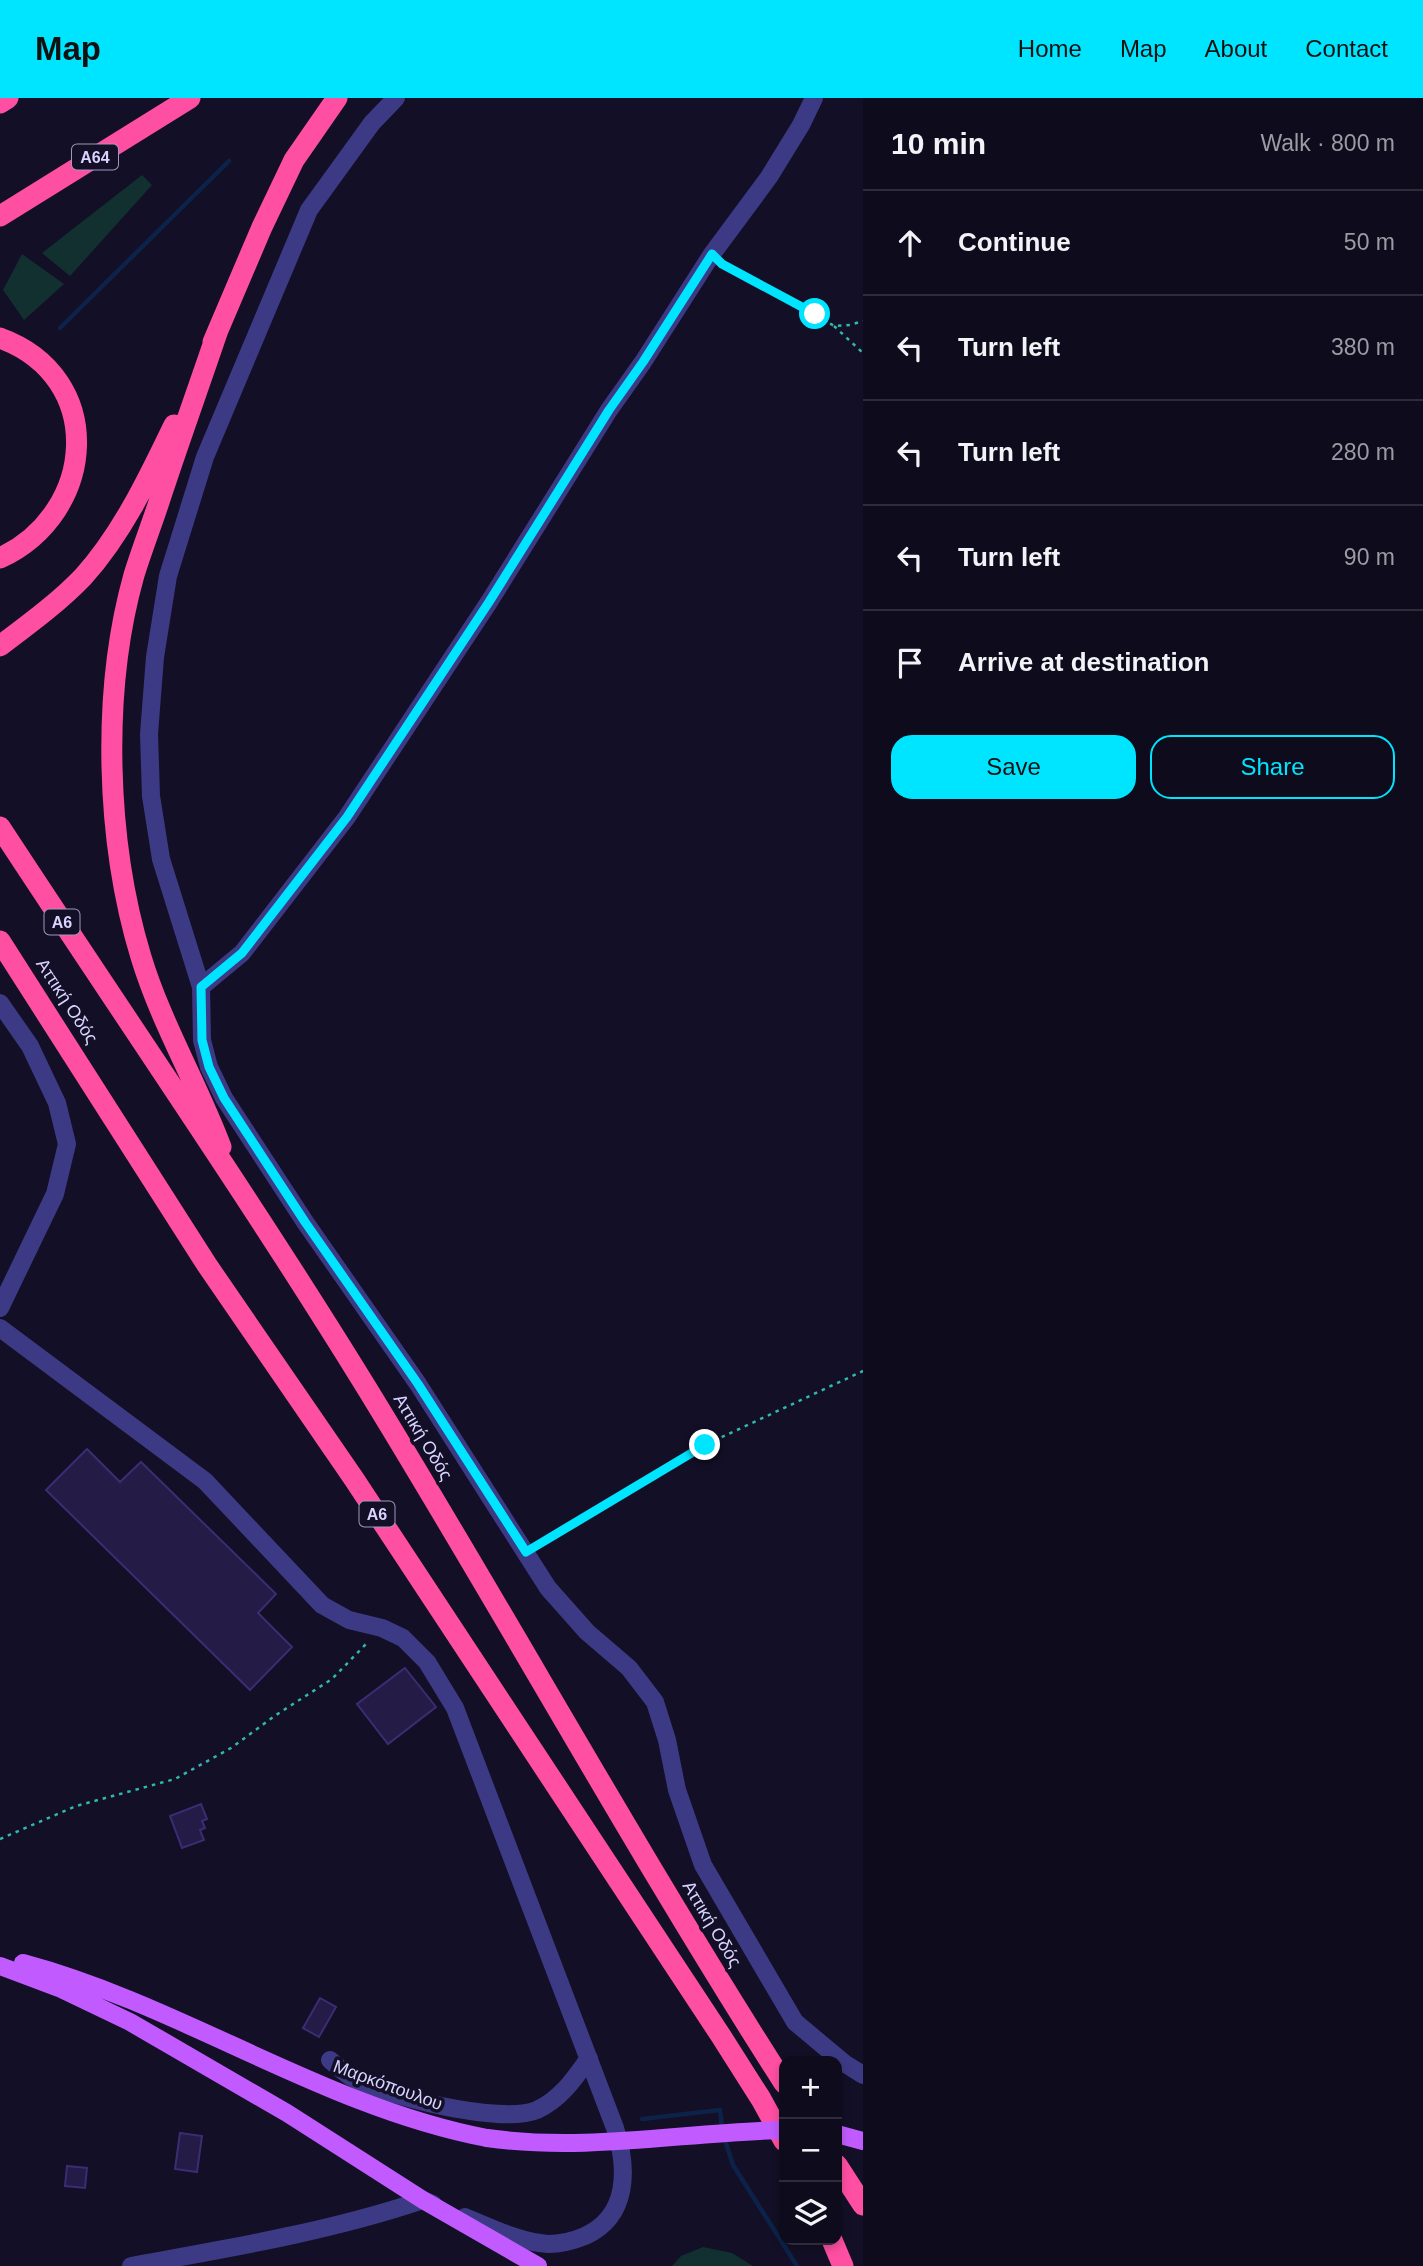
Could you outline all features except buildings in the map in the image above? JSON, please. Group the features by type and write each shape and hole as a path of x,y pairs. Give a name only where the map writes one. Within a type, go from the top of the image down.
{"highway":[{"path":"0,103 8,98"},
{"name":"Α64","path":"0,216 190,98"},
{"path":"0,646 49,608 83,576 110,542 170,434 294,160 337,98"},
{"path":"218,330 134,576 120,648 113,713 112,772 116,833 125,893 140,955 169,1032 208,1114 229,1174"},
{"path":"0,338 28,352 47,369 67,396 78,438 76,458 63,499 46,525 34,537 0,558"},
{"name":"Αττική Οδός","path":"0,827 361,1379 514,1631 679,1914 779,2075"},
{"name":"Αττική Οδός","path":"0,941 207,1265 354,1479 728,2047 779,2133"},
{"path":"842,2173 863,2205"},
{"path":"834,2245 843,2266"}],"main road":[{"name":"Μαρκόπουλου","path":"0,1959 47,1970 105,1989 365,2102 414,2119 487,2138 528,2143 598,2143 779,2130"},
{"path":"0,1966 59,1988 130,2022 287,2113 423,2200 538,2266"},
{"path":"842,2135 863,2141"}],"street":[{"path":"396,98 372,123 309,210 205,457 168,576 155,657 149,734 151,796 161,859 201,987 202,1040 209,1067 224,1098 305,1222 418,1384 548,1588 587,1632 629,1668 655,1702 667,1740 677,1790 703,1865 795,2022 844,2063 863,2075"},
{"path":"201,987 242,953 347,817 489,602 609,410 712,254 769,177 802,125 814,98"},
{"path":"0,1003 30,1046 57,1103 67,1144 55,1194 0,1308"},
{"path":"0,1328 205,1481 322,1605 349,1620 382,1628 402,1638 427,1662 455,1708 589,2058 621,2148 624,2168 619,2203 592,2233 566,2243 536,2242 503,2233 423,2200 303,2234 131,2266"},
{"path":"330,2060 351,2077 417,2101 484,2112 524,2114 554,2100 570,2085 589,2058"}],"path":[{"path":"712,254 722,264 834,326 863,353"},
{"path":"834,326 863,321"},
{"path":"526,1552 705,1445 863,1371"},
{"path":"0,1839 76,1806 164,1783 186,1773 231,1748 276,1714 332,1679 382,1628"}],"green space":[{"path":"142,175 152,185 70,276 42,253"},
{"path":"22,254 64,284 24,320 3,290"},
{"path":"703,2247 732,2253 753,2266 672,2266 681,2256"}],"waterway":[{"path":"60,328 229,161"},
{"path":"642,2119 720,2110 722,2128"},
{"path":"724,2137 733,2165 797,2266"}],"route":[{"path":"705,1445 526,1552 418,1384 305,1222 224,1098 209,1067 202,1040 201,987 242,953 347,817 489,602 609,410 712,254 722,264 815,314"}]}
